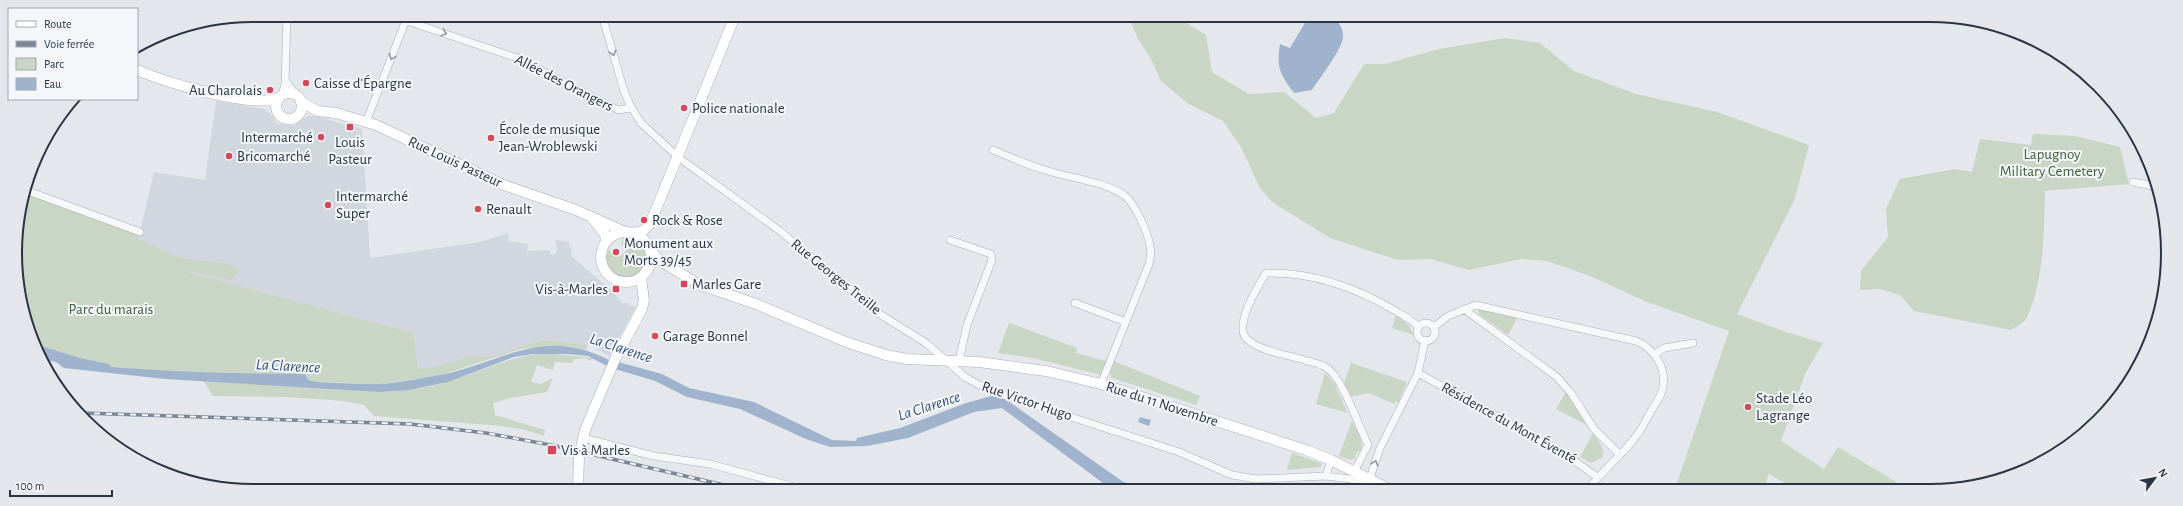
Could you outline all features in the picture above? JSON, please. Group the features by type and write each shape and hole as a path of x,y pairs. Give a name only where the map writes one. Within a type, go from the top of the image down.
{"main road":[{"path":"606,242 615,235 643,231 650,224 733,22"},
{"path":"138,70 193,90 261,101 276,108"},
{"path":"261,101 280,97 289,93 298,99 302,109 298,115 292,119 286,119 278,114 276,108 280,97"},
{"name":"Rue Louis Pasteur","path":"298,99 318,111"},
{"name":"Rue Louis Pasteur","path":"298,115 318,111 336,113 366,122 418,144 501,184 591,216 629,233"},
{"path":"591,216 605,234 606,242 601,256 603,267 612,278 624,282 643,296"},
{"path":"578,484 579,456 582,438 596,401 616,357 642,309 644,274 651,261 650,224"},
{"path":"629,233 642,238 650,249 670,268 698,284 756,304 846,342 886,355 906,359 947,361"},
{"path":"624,282 644,274 670,268"},
{"name":"Rue du 11 Novembre","path":"947,361 979,362 1046,371 1101,384 1332,460 1355,470 1380,484"}],"street":[{"path":"280,97 285,78 287,22"},
{"path":"366,122 406,22"},
{"name":"Allée des Orangers","path":"419,22 517,58 618,110 631,108"},
{"name":"Rue Georges Treille","path":"604,22 631,108 641,123 678,157 780,231 878,313 916,335 947,361"},
{"path":"285,78 298,99"},
{"path":"994,150 1045,170 1115,191 1129,200 1147,237 1151,254 1101,384"},
{"path":"2133,182 2151,186"},
{"path":"30,192 140,232"},
{"path":"950,240 991,254 992,260 967,325 959,361"},
{"path":"1368,445 1338,380 1327,368 1260,347 1247,339 1242,332 1242,326 1251,298 1266,273 1335,282 1376,300 1419,327"},
{"path":"1076,303 1126,322"},
{"path":"1434,327 1448,316 1476,305 1616,336 1645,345 1655,354 1662,371 1662,391 1643,427 1620,455 1592,484"},
{"path":"1464,309 1558,377 1571,393 1594,429 1620,455"},
{"path":"1419,327 1426,323 1434,327"},
{"path":"1419,327 1419,335 1425,340"},
{"path":"1425,340 1434,336 1434,327"},
{"path":"1370,478 1380,448 1418,373 1425,340"},
{"path":"1655,354 1664,348 1693,343"},
{"name":"Rue Victor Hugo","path":"947,361 966,377 988,390 1179,452 1232,476 1256,479 1326,476 1366,481 1370,478"},
{"name":"Résidence du Mont Éventé","path":"1418,373 1565,454 1597,477"},
{"path":"582,438 654,456 710,464 784,484"},
{"path":"1368,445 1380,448"},
{"path":"1355,470 1368,445"},
{"path":"1326,476 1332,460"}],"shaded area":[{"path":"216,101 264,109 272,115 277,124 295,125 300,120 308,116 316,116 362,129 370,258 480,242 508,233 509,241 528,244 527,251 550,250 550,255 556,254 557,248 555,240 570,242 569,248 572,248 571,256 611,290 622,303 629,303 629,305 636,307 609,356 592,346 546,340 531,343 490,357 472,356 437,366 418,369 414,333 134,258 154,172 205,180"}],"green space":[{"path":"1131,22 1185,22 1206,35 1212,72 1249,94 1284,92 1316,118 1334,113 1364,64 1385,64 1439,49 1505,38 1540,43 1574,71 1636,94 1717,112 1809,145 1794,201 1737,314 1789,333 1823,343 1805,374 1781,441 1824,469 1838,447 1900,484 1786,484 1769,474 1765,484 1677,484 1729,331 1647,302 1590,276 1547,261 1521,259 1469,270 1430,259 1398,260 1330,238 1272,202 1260,188 1241,147 1223,121 1187,103 1161,81 1151,59 1138,39"},
{"name":"Lapugnoy Military Cemetery","path":"2033,134 2075,136 2120,147 2129,184 2045,191 2040,273 2032,305 2026,319 2023,322 2011,330 1914,311 1900,295 1879,289 1860,290 1861,271 1888,237 1886,209 1900,179 1955,169 1972,172 1980,139 2031,145"},
{"name":"Parc du marais","path":"30,192 140,232 138,240 148,242 175,256 231,265 239,268 232,280 176,269 414,333 418,369 437,366 472,356 490,357 531,343 546,340 586,345 588,350 570,346 520,349 441,375 382,384 316,382 255,374 163,372 110,367 109,364 80,358 42,346 34,327 26,298 22,268 22,238 26,208"},
{"path":"623,238 636,241 644,247 646,256 644,265 639,273 631,278 622,278 612,272 607,264 608,249 618,257 625,253 625,249 621,244"},
{"path":"1481,309 1518,317 1508,335 1479,314 1478,310"},
{"path":"1396,315 1409,326 1414,335 1392,328"},
{"path":"1009,323 1077,348 1076,353 1106,361 1101,375 1033,358 998,353"},
{"path":"547,353 593,358 591,361 585,358 574,359 572,363 555,362 553,370 537,365 531,382 541,384 553,378 547,392 510,398 493,403 495,415 545,430 544,436 525,430 502,426 374,416 364,405 343,401 287,397 213,396 203,380 380,392 433,386 510,360 534,354"},
{"path":"1114,361 1200,396 1196,405 1112,378 1110,372"},
{"path":"1351,363 1407,382 1398,403 1396,401 1394,404 1369,393 1350,397 1344,383"},
{"path":"1325,373 1334,383 1348,413 1316,404"},
{"path":"1566,392 1589,426 1556,409"},
{"path":"1352,421 1360,436 1362,448 1361,452 1358,451 1355,456 1356,458 1350,460 1339,456"},
{"path":"1593,433 1601,444 1603,457 1591,463 1580,457"},
{"path":"1292,453 1321,463 1321,467 1287,470"}],"water":[{"path":"1305,22 1338,22 1340,25 1343,40 1340,47 1312,90 1294,93 1285,81 1279,65 1280,44 1290,48"},
{"path":"42,346 80,358 109,364 111,367 256,374 305,374 308,380 316,382 380,384 402,382 440,375 524,350 544,346 564,346 586,350 609,360 607,366 588,356 567,354 533,354 514,357 448,382 409,390 380,392 165,379 64,368 56,362 49,361"},
{"path":"618,362 662,374 689,388 754,402 832,440 856,441 857,438 900,428 966,403 992,396 1005,399 1122,481 1129,484 1104,484 1002,408 974,412 908,438 867,446 830,447 806,439 740,409 687,397 655,381 615,369"},
{"path":"1140,417 1151,420 1149,426 1138,422"}],"railway":[{"path":"87,413 410,424 486,433 556,446 719,484"}],"place":[{"name":"Caisse d'Épargne","path":"306,83"},
{"name":"Au Charolais","path":"270,90"},
{"name":"Police nationale","path":"684,108"},
{"name":"Louis Pasteur","path":"350,127"},
{"name":"Intermarché","path":"321,137"},
{"name":"École de musique Jean-Wroblewski","path":"491,138"},
{"name":"Bricomarché","path":"229,156"},
{"name":"Intermarché Super","path":"328,205"},
{"name":"Renault","path":"478,209"},
{"name":"Rock & Rose","path":"644,220"},
{"name":"Monument aux Morts 39/45","path":"616,252"},
{"name":"Marles Gare","path":"684,284"},
{"name":"Vis-à-Marles","path":"616,289"},
{"name":"Garage Bonnel","path":"655,336"},
{"name":"Stade Léo Lagrange","path":"1748,407"},
{"name":"Vis à Marles","path":"552,450"}],"water label":[{"name":"La Clarence","path":"621,348"},
{"name":"La Clarence","path":"288,366"},
{"name":"La Clarence","path":"929,406"}]}
